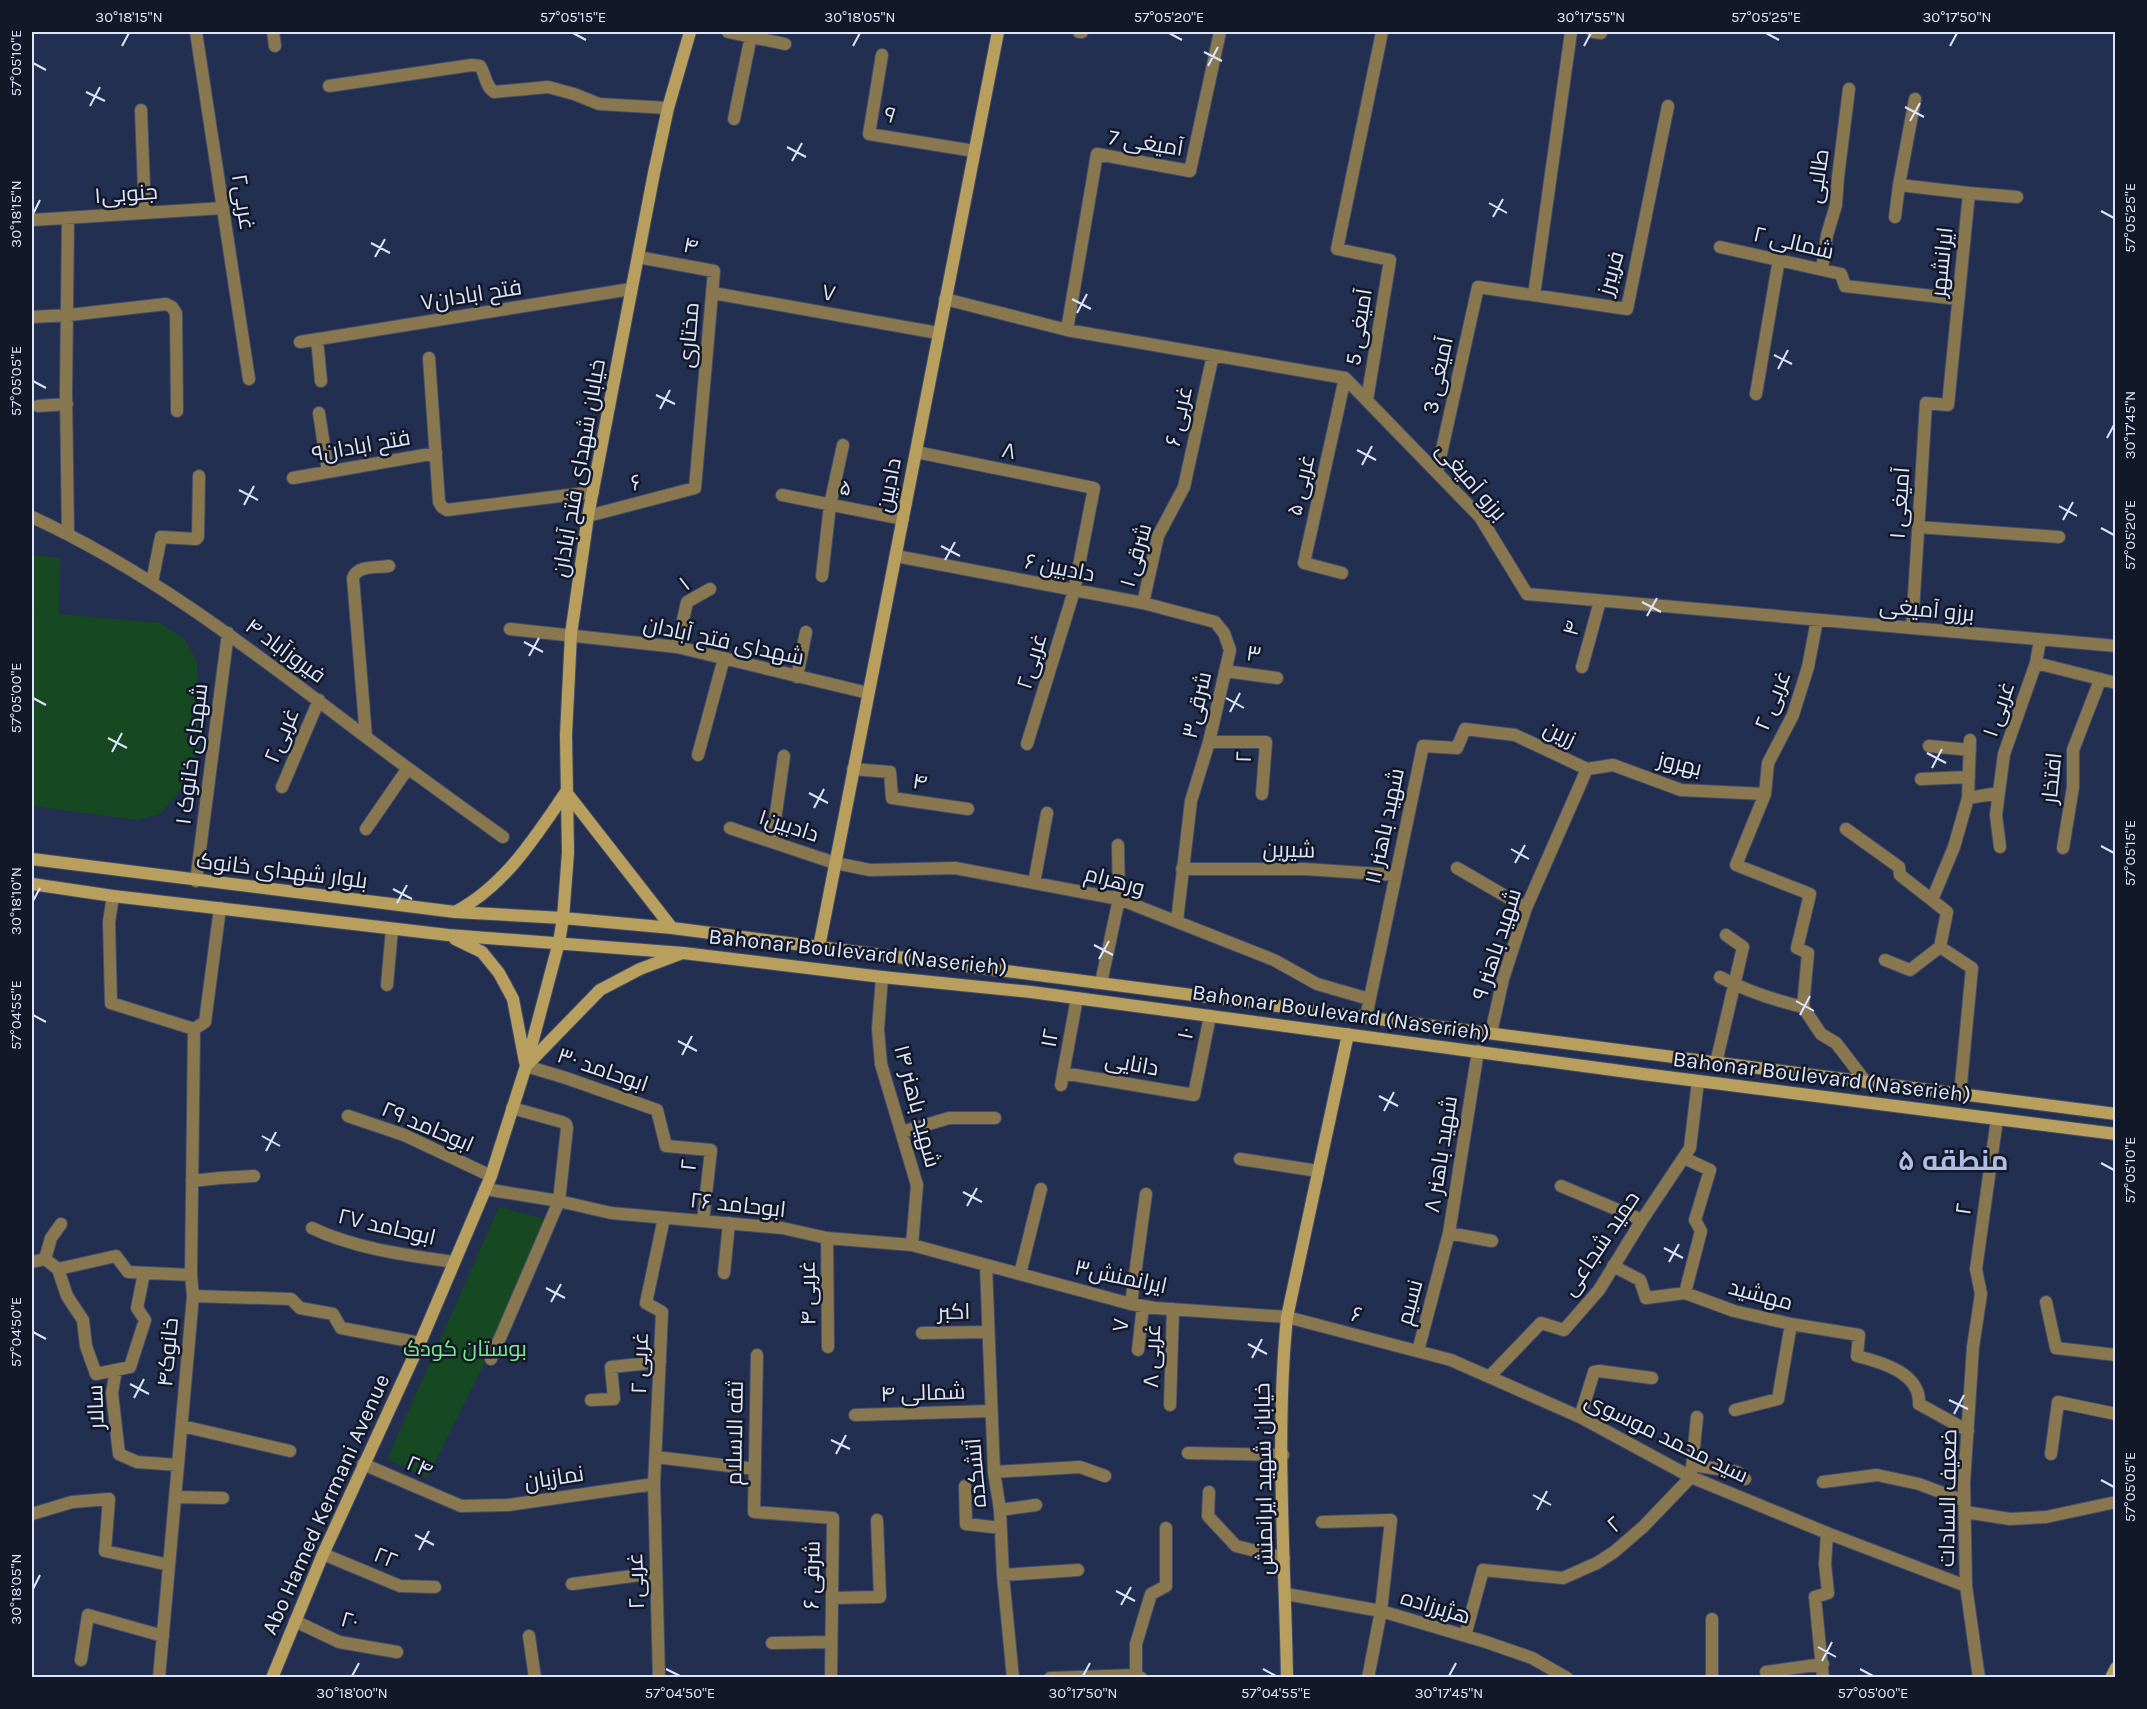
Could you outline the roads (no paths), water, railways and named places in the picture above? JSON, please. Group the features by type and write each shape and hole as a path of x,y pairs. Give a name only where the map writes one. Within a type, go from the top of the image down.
{"main road":[{"name":"خیابان شهدای فتح آبادان","path":"559,942 568,853 566,735 572,634 588,516 668,108 690,32"},
{"name":"دادبین","path":"819,946 998,32"},
{"path":"456,912 474,902 504,875 566,792 672,928"},
{"name":"بلوار شهدای خانوک","path":"32,860 456,912 563,918"},
{"name":"بلوار شهدای خانوک","path":"32,884 113,896 392,929 559,942"},
{"name":"Bahonar Boulevard (Naserieh)","path":"563,918 672,928 819,946 2115,1114"},
{"path":"448,935 482,952 499,973 513,999 526,1066"},
{"name":"Bahonar Boulevard (Naserieh)","path":"559,942 683,952 1077,998 1643,1074 2115,1134"},
{"name":"Abo Hamed Kermani Avenue","path":"273,1677 323,1554 420,1343 491,1176 526,1066 559,942"},
{"path":"526,1066 600,990 640,969 683,952"},
{"name":"خیابان شهید ایرانمنش","path":"1287,1677 1281,1401 1287,1317 1348,1034"},
{"path":"1643,1074 1646,1053"},
{"path":"2111,1677 2115,1668"}],"street":[{"name":"غربی۲","path":"196,32 249,379"},
{"path":"273,32 275,46"},
{"path":"728,32 785,44"},
{"name":"آمیغی 7","path":"1067,330 1096,154 1190,171 1220,32"},
{"name":"آمیغی 5","path":"1367,400 1390,260 1337,249 1382,32"},
{"path":"1534,295 1571,32"},
{"path":"734,119 751,36"},
{"name":"۹","path":"882,55 869,134 974,151"},
{"path":"329,86 472,65 480,66 484,71 489,88 494,92 548,87 599,104 668,108"},
{"name":"طالبی","path":"1822,269 1827,235 1836,205 1849,89"},
{"path":"1895,217 1915,99"},
{"name":"فریبرز","path":"1478,287 1627,309 1668,106"},
{"path":"141,110 146,213"},
{"path":"1899,185 2017,197"},
{"name":"ایرانشهر","path":"1948,405 1969,193"},
{"name":"جنوبی۱","path":"32,220 223,208"},
{"path":"68,218 69,534"},
{"name":"۲ شمالی","path":"1720,247 1841,274 1845,286 1959,299"},
{"name":"۴","path":"638,257 714,271 713,293"},
{"path":"1756,394 1779,259"},
{"name":"آمیغی 3","path":"1437,472 1478,287"},
{"name":"فتح ابادان۷","path":"300,342 631,289"},
{"name":"۷","path":"713,293 938,333"},
{"name":"مختاری","path":"695,488 713,293"},
{"path":"945,299 1067,330 1345,378"},
{"path":"32,317 166,304 172,307 176,313 177,411"},
{"path":"317,339 321,381"},
{"name":"۶ غربی","path":"1184,487 1213,355"},
{"name":"فتح ابادان۹","path":"429,357 439,502 442,507 447,510 593,492"},
{"name":"برزو آمیغی","path":"1345,378 1480,517 1527,594 2115,646"},
{"name":"۵ غربی","path":"1342,573 1304,563 1345,378"},
{"name":"آمیغی ۱","path":"1912,628 1926,403 1948,405"},
{"path":"38,406 67,404"},
{"path":"319,413 328,472"},
{"path":"822,576 830,505 843,445"},
{"name":"۸","path":"916,452 1094,488"},
{"name":"فتح ابادان۹","path":"293,478 436,453"},
{"path":"152,582 161,537 196,539 198,537 199,476"},
{"name":"۱ شرقی","path":"1143,603 1158,536 1184,487"},
{"name":"۶","path":"588,516 695,488"},
{"name":"غربی۲","path":"1027,744 1074,591 1094,488"},
{"name":"۵","path":"782,495 903,519"},
{"name":"فیروزآباد ۴","path":"32,517 69,534 152,582 228,633 503,837"},
{"path":"1918,527 2059,537"},
{"name":"دادبین ۶","path":"896,556 1143,603 1215,622"},
{"path":"366,737 353,578 354,573 359,570 388,566"},
{"name":"۱","path":"677,646 687,602 710,589"},
{"name":"۴","path":"1582,667 1600,601"},
{"name":"۲ غربی","path":"1803,1006 1809,953 1797,948 1810,894 1736,865 1765,794 1768,763 1793,715 1808,667 1817,620"},
{"name":"شرقی۳","path":"1177,921 1191,801 1209,742 1230,650 1224,633 1215,622"},
{"name":"شهدای فتح آبادان","path":"510,629 677,646 868,693"},
{"path":"797,677 806,632"},
{"name":"شهدای خانوک ۱","path":"196,881 228,633"},
{"name":"۱ غربی","path":"2000,847 1996,815 2004,754 2036,663 2040,640"},
{"path":"698,755 724,658"},
{"path":"2036,663 2115,683"},
{"name":"۳","path":"1225,671 1277,678"},
{"name":"افتخار","path":"2063,848 2073,787 2073,750 2100,680"},
{"name":"غربی۲","path":"282,787 319,700"},
{"name":"شهید باهنر ۱۱","path":"1366,1017 1423,746 1457,748 1465,729 1515,735"},
{"name":"زرین","path":"1515,735 1587,769"},
{"name":"۲","path":"1209,742 1266,742 1262,794"},
{"path":"1929,746 1970,745 1968,798 1954,847 1932,900"},
{"path":"772,842 784,756"},
{"name":"بهروز","path":"1587,769 1613,765 1682,790 1765,794"},
{"path":"366,829 408,768"},
{"name":"۴","path":"853,769 890,772 892,798 968,809"},
{"name":"شهید باهنر ۹","path":"1491,1033 1503,980 1526,908 1587,769"},
{"path":"1922,779 1969,777"},
{"path":"1968,798 1999,793"},
{"path":"1034,883 1047,813"},
{"name":"دادبین۱","path":"730,828 835,862"},
{"path":"1846,829 1899,867 1900,875 1947,912 1940,947 1910,970 1885,960"},
{"path":"1101,983 1119,899 1118,844"},
{"name":"ورهرام","path":"835,862 870,870 955,868 1119,899 1274,960 1317,984 1369,999"},
{"path":"1457,868 1526,908"},
{"name":"شیرین","path":"1182,869 1304,869 1395,875"},
{"path":"113,896 109,922 111,1003 194,1029 205,1022 220,908"},
{"path":"387,985 392,929"},
{"path":"1716,1062 1743,947 1726,935"},
{"path":"1940,947 1972,968 1960,1094"},
{"name":"شهید باهنر ۱۴","path":"882,977 878,1029 881,1064 917,1185 912,1245"},
{"path":"1720,977 1756,992 1762,997 1803,1006 1821,1034 1836,1043 1866,1082"},
{"name":"۱۲","path":"1062,1079 1077,998"},
{"name":"۱۰","path":"1194,1095 1210,1016"},
{"name":"خانوک۴","path":"159,1677 193,1296 191,1275 194,1029"},
{"name":"شهید باهنر ۸","path":"1441,1264 1449,1233 1478,1051"},
{"name":"ابوحامد ۳۰","path":"526,1066 657,1110 666,1146 711,1150"},
{"name":"دانایی","path":"1062,1079 1194,1095"},
{"path":"1613,1266 1640,1280 1646,1298 1685,1293 1701,1231 1695,1220 1710,1170 1684,1158 1690,1148 1698,1081"},
{"path":"491,1359 559,1201 567,1128 566,1124 512,1108"},
{"name":"ابوحامد ۲۹","path":"348,1116 404,1135 491,1176"},
{"path":"902,1132 950,1118 995,1118"},
{"name":"۲","path":"1976,1269 1997,1119"},
{"name":"۲","path":"704,1221 711,1150"},
{"name":"حمید شجاعی","path":"1490,1376 1541,1323 1564,1330 1599,1290 1684,1158"},
{"path":"1240,1159 1318,1171"},
{"path":"192,1181 254,1176"},
{"path":"1561,1186 1642,1220"},
{"name":"ابوحامد ۲۶","path":"485,1189 559,1201 611,1213 782,1228 827,1238 912,1245 986,1265"},
{"path":"1020,1274 1041,1189"},
{"name":"۷","path":"1138,1350 1137,1305 1146,1194"},
{"name":"۲ غربی","path":"654,1484 662,1312 646,1303 664,1218"},
{"path":"724,1273 729,1223"},
{"path":"45,1259 51,1239 61,1224"},
{"name":"ابوحامد ۲۷","path":"312,1228 337,1240 400,1254 454,1262"},
{"path":"1449,1233 1492,1241"},
{"name":"۴ غربی","path":"827,1238 828,1347"},
{"path":"58,1269 116,1256 128,1272 191,1275"},
{"path":"45,1259 58,1269 67,1296 83,1320 86,1346 96,1374 129,1367 145,1320 137,1308 144,1273"},
{"path":"32,1262 45,1259"},
{"name":"نسیم","path":"1418,1351 1441,1264"},
{"name":"ایرانمنش۳","path":"986,1265 1137,1305 1287,1317"},
{"name":"آتشکده","path":"986,1265 994,1472 1000,1510 1013,1677"},
{"name":"ضعیف السادات","path":"1976,1269 1981,1294 1973,1347 1964,1507 1966,1586 1979,1677"},
{"name":"مهشید","path":"1685,1293 1734,1311 1791,1324 1859,1335 1857,1356 1883,1363 1898,1372 1918,1391 1919,1404 1968,1431"},
{"path":"193,1296 291,1299 300,1308 333,1314 341,1328 420,1343"},
{"path":"2046,1302 2056,1348 2115,1355"},
{"name":"۸ غربی","path":"1170,1405 1173,1309"},
{"name":"۶","path":"1287,1317 1418,1351"},
{"path":"1735,1410 1778,1399 1791,1324"},
{"name":"اکبر","path":"922,1333 987,1332"},
{"name":"سید محمد موسوی","path":"1418,1351 1451,1360 1490,1376 1827,1533 1966,1586"},
{"name":"ثقه الاسلام","path":"754,1512 757,1355"},
{"path":"591,1400 614,1399 611,1367 660,1362"},
{"name":"سالار","path":"116,1370 112,1393 119,1454 137,1462 178,1465"},
{"path":"1580,1417 1594,1372 1652,1378"},
{"path":"2051,1454 2058,1402 2115,1414"},
{"name":"۴ شمالی","path":"855,1415 991,1411"},
{"path":"1697,1417 1692,1471 1737,1472 1745,1479"},
{"path":"182,1426 290,1451"},
{"path":"1188,1453 1283,1455"},
{"path":"656,1457 755,1469"},
{"name":"۲۴","path":"363,1464 461,1506"},
{"path":"994,1472 1080,1467 1106,1476"},
{"name":"۲","path":"1465,1636 1483,1570 1563,1578 1597,1563 1614,1552 1643,1527 1692,1471"},
{"path":"1823,1482 1877,1475 1918,1484 1964,1507 2010,1519 2046,1517 2115,1502"},
{"name":"غربی۲","path":"654,1484 659,1677"},
{"name":"نمازیان","path":"461,1506 508,1505 654,1484"},
{"path":"965,1486 966,1524 1000,1528"},
{"path":"1209,1492 1208,1516 1236,1546 1284,1558"},
{"path":"175,1497 223,1498"},
{"path":"32,1514 72,1502 109,1499 105,1551 169,1565"},
{"path":"1000,1510 1036,1505"},
{"name":"۶ شرقی","path":"754,1512 833,1518 831,1677"},
{"path":"832,1598 880,1598 877,1520"},
{"path":"1322,1522 1391,1520 1381,1611 1368,1677"},
{"path":"1050,1677 1138,1676 1136,1644 1151,1594 1166,1586 1166,1528"},
{"path":"1823,1677 1815,1597 1828,1593 1825,1564 1827,1533"},
{"name":"۲۲","path":"323,1554 400,1586 435,1587"},
{"path":"1004,1575 1077,1570"},
{"path":"572,1584 655,1573"},
{"name":"هژبرزاده","path":"1286,1594 1381,1611 1532,1658 1567,1677"},
{"path":"81,1660 88,1615 163,1636"},
{"path":"1712,1619 1712,1677"},
{"name":"۲۰","path":"295,1621 339,1642 397,1652"},
{"path":"529,1636 535,1677"},
{"path":"772,1642 831,1642"},
{"path":"1766,1672 1823,1664"}],"district":[{"name":"منطقه ۵","path":"1953,1160"}],"park label":[{"name":"بوستان کودک","path":"465,1348"}]}
